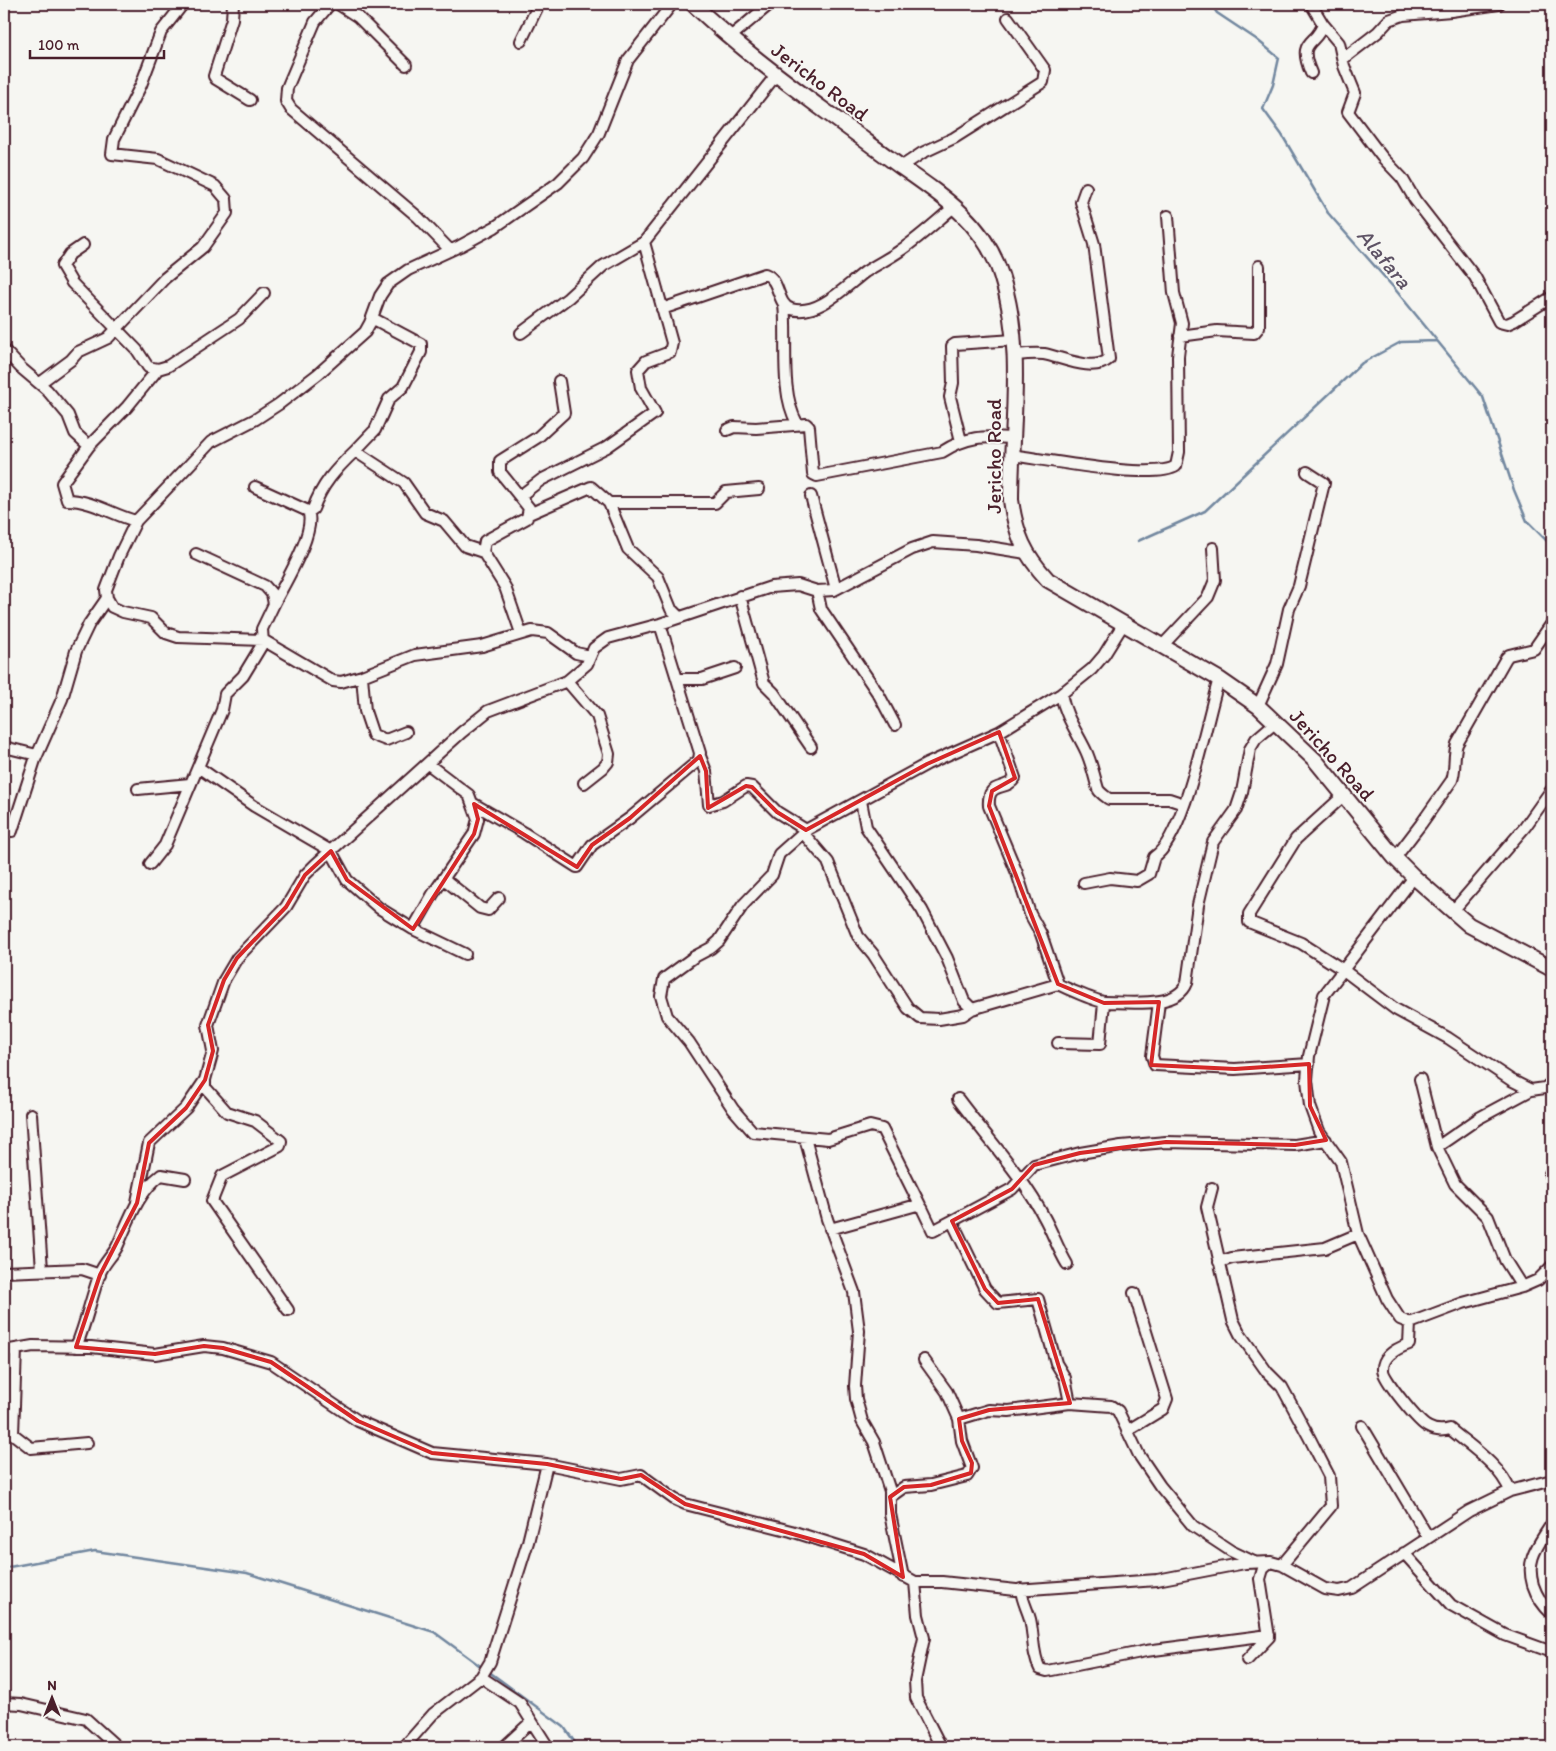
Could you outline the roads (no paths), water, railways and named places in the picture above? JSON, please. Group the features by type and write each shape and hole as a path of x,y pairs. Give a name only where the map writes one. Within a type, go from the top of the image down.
{"street":[{"path":"40,383 71,360 78,352 108,338 165,278 204,247 227,213 226,198 214,186 158,159 112,154 114,139 141,85 161,32 183,4"},
{"path":"233,4 232,19 214,76 250,100"},
{"path":"330,4 315,22 286,88 286,101 291,109 418,217 450,250"},
{"path":"338,4 358,17 406,65"},
{"path":"521,41 538,4"},
{"path":"590,656 576,653 548,633 532,631 482,646 415,655 362,676 341,682 333,682 263,640 178,637 166,633 151,618 123,612 112,607 107,598 106,590 119,556 136,521 211,442 256,419 318,374 365,332 380,296 388,284 408,270 495,227 558,183 583,158 599,133 628,60 672,4"},
{"name":"Jericho Road","path":"693,4 729,38 776,75 955,206 972,224 993,252 1002,276 1014,340 1011,455 1011,500 1014,522 1026,553 1048,580 1219,679 1258,706 1315,760 1394,858 1452,912 1469,925 1552,969"},
{"path":"729,38 770,4"},
{"path":"1310,4 1322,24 1339,43 1355,92 1348,112 1382,157 1402,178 1415,200 1475,277 1498,322 1507,324 1514,321 1552,297"},
{"path":"1343,59 1378,32 1389,20 1403,15 1499,4"},
{"path":"901,167 922,153 954,138 1043,82 1045,70 1008,18"},
{"path":"1311,73 1306,54 1310,40 1322,24"},
{"path":"521,333 568,298 603,266 644,242 776,75"},
{"path":"1015,355 1043,354 1071,363 1102,363 1110,359 1094,244 1081,202 1086,188"},
{"path":"784,304 796,310 824,303 864,273 901,251 955,206"},
{"path":"1011,455 1117,470 1167,470 1176,466 1179,452 1178,356 1182,323 1174,293 1168,216"},
{"path":"520,496 541,480 607,447 655,414 642,388 638,370 646,361 666,355 672,348 644,242"},
{"path":"83,245 70,254 62,266 72,283 137,350 148,367 158,369 168,366 239,319 264,292"},
{"path":"1180,336 1217,331 1254,333 1260,327 1259,266"},
{"path":"662,309 765,274 774,280 784,304 786,350 784,371 792,414 797,423"},
{"path":"308,511 313,509 319,493 331,473 376,430 389,399 403,386 422,352 421,344 372,318"},
{"path":"961,441 950,397 953,382 952,346 955,344 1014,340"},
{"path":"4,350 21,368 40,383 68,415 75,433 89,446"},
{"path":"136,521 86,502 67,500 62,483 89,446 127,407 158,369"},
{"path":"529,514 529,508 500,472 500,462 538,437 564,413 559,381"},
{"path":"728,430 734,427 756,428 797,423 806,424 809,427 812,469 814,474 818,476 942,452 972,437 1012,438"},
{"path":"355,450 404,483 425,513 444,521 465,546 483,552 505,587 521,634"},
{"path":"1258,706 1277,664 1289,609 1299,586 1324,483 1307,472"},
{"path":"150,864 165,845 222,710 225,694 243,676 263,640 262,629 308,530 310,515 308,511 255,487"},
{"path":"483,552 485,541 527,518 529,514 591,487 609,503 628,549 658,577 671,609 679,617"},
{"path":"609,503 715,503 726,492 759,489"},
{"path":"811,496 836,589"},
{"path":"137,1202 149,1143 186,1108 204,1080 213,1051 208,1026 224,980 237,958 286,907 305,875 462,732 488,711 566,681 587,664 594,648 608,638 660,624 740,596 771,587 789,585 821,591 836,589 912,549 933,542 976,545 1026,553"},
{"path":"1161,647 1208,597 1214,580 1213,548"},
{"path":"196,554 265,586 272,594 274,604"},
{"path":"821,591 818,595 821,609 879,695 895,725"},
{"path":"740,596 764,683 774,693 811,747"},
{"path":"12,831 37,755 60,707 76,651 89,624 107,598"},
{"path":"1124,623 1104,655 1092,669 1062,694 999,732 927,764 805,832 779,854 772,875 744,904 720,941 711,948 694,956 664,979 661,996 667,1016 694,1049 733,1109 754,1132 828,1139 870,1126 882,1128 933,1231 1012,1189 1034,1165 1120,1146 1166,1142 1295,1145 1326,1140"},
{"path":"1394,858 1452,780 1457,744 1506,658 1509,655 1534,650 1552,623"},
{"path":"660,624 706,771 709,805 723,801 746,786 752,787 777,812 805,832 828,862 858,936 873,954 908,1008 920,1018 939,1019 963,1015 972,1009 1058,984 1104,1002 1159,1002 1176,998 1185,988 1198,904 1213,842 1236,810 1242,792 1250,749 1261,735 1276,722"},
{"path":"678,679 702,679 735,668"},
{"path":"362,676 365,711 373,735 386,740 406,732"},
{"path":"1084,883 1110,878 1137,881 1149,874 1154,857 1162,852 1184,804 1219,679"},
{"path":"566,681 597,716 609,754 608,762 584,784"},
{"path":"1062,694 1069,721 1086,750 1096,775 1099,790 1104,796 1110,799 1169,799 1184,804"},
{"path":"999,732 1015,778 1012,782 992,790 989,795 989,806 1030,914 1041,934 1058,984"},
{"path":"4,747 37,755"},
{"path":"474,804 577,867 592,845 630,818 700,756"},
{"path":"414,929 474,834 478,819 474,804 469,795 428,764"},
{"path":"198,767 254,806 331,851 346,880 379,908 414,929 465,954"},
{"path":"138,789 190,784"},
{"path":"1452,912 1525,827 1552,790"},
{"path":"1343,796 1296,839 1248,916 1252,924 1301,943 1342,969 1395,1009 1448,1038 1511,1080 1531,1090"},
{"path":"861,801 866,827 922,910 947,958 964,1001 972,1009"},
{"path":"1414,878 1342,969 1324,995 1308,1064 1310,1106 1320,1131 1341,1162 1358,1234 1387,1299 1400,1319 1410,1323 1463,1303 1522,1287 1538,1280 1552,1266"},
{"path":"444,879 480,908 488,910 499,898"},
{"path":"1058,1043 1100,1044 1104,1002"},
{"path":"1159,1002 1152,1056 1155,1065 1235,1069 1308,1064"},
{"path":"1420,1079 1437,1147 1455,1184 1488,1217 1505,1260 1522,1287"},
{"path":"204,1080 209,1092 227,1112 255,1120 281,1140 280,1146 222,1176 212,1201 288,1310"},
{"path":"1437,1147 1480,1118 1531,1090 1545,1088 1552,1082"},
{"path":"958,1099 1045,1219 1056,1246 1067,1264"},
{"path":"31,1114 42,1269"},
{"path":"805,1138 830,1229 854,1292 859,1331 855,1386 856,1399 862,1421 874,1442 885,1471 890,1497 893,1536 903,1576"},
{"path":"1552,1171 1550,1174 1552,1182"},
{"path":"76,1347 86,1323 100,1275 108,1258 116,1248 124,1226 137,1202 161,1175 185,1179"},
{"path":"1212,1188 1207,1207 1233,1320 1240,1334 1267,1372 1282,1387 1329,1476 1331,1506 1282,1565"},
{"path":"830,1229 920,1205"},
{"path":"952,1221 985,1289 998,1303 1038,1299 1056,1363 1064,1378 1070,1403"},
{"path":"1219,1262 1232,1258 1325,1248 1358,1234"},
{"path":"4,1272 42,1269 82,1269 100,1275"},
{"path":"1127,1431 1162,1409 1167,1399 1134,1293"},
{"path":"1410,1323 1409,1344 1392,1353 1385,1361 1382,1370 1387,1381 1419,1422 1429,1428 1442,1431 1450,1429 1497,1471 1506,1481 1510,1491"},
{"path":"4,1351 33,1346 76,1347 155,1354 204,1346 223,1348 271,1362 358,1421 432,1453 548,1464 621,1479 642,1475 674,1499 685,1504 782,1529 864,1554 915,1582 942,1582 1021,1589 1158,1580 1255,1563 1271,1562 1282,1565 1325,1589 1339,1591 1352,1588 1469,1511 1510,1491 1552,1480"},
{"path":"16,1349 13,1434 31,1448 87,1443"},
{"path":"890,1497 904,1487 930,1485 968,1476 971,1473 972,1463 962,1441 959,1419 939,1380 924,1360"},
{"path":"959,1419 989,1410 1009,1411 1070,1403 1111,1406 1118,1411 1139,1455 1160,1486 1193,1526 1231,1551 1255,1563"},
{"path":"1362,1426 1428,1537"},
{"path":"404,1747 433,1714 482,1677 490,1662 518,1578 548,1464"},
{"path":"1552,1523 1535,1550 1529,1566 1539,1600 1552,1614"},
{"path":"1404,1553 1451,1605 1505,1635 1552,1652"},
{"path":"1247,1660 1268,1640 1269,1635 1260,1579 1263,1569 1271,1562"},
{"path":"915,1582 918,1615 924,1638 916,1681 916,1698 941,1747"},
{"path":"1021,1589 1022,1600 1030,1617 1035,1660 1040,1669 1047,1670 1146,1651 1269,1635"},
{"path":"482,1677 520,1703 530,1723 548,1747"},
{"path":"4,1703 21,1704 86,1719 117,1747"},
{"path":"504,1747 530,1723"}],"waterway":[{"name":"Alafara","path":"1211,4 1217,13 1256,39 1279,58 1273,85 1263,109 1282,135 1328,213 1394,288 1483,397 1514,490 1527,521 1552,546"},
{"path":"1138,541 1205,511 1362,363 1401,342 1437,341"},
{"path":"4,1568 95,1551 247,1573 434,1632 483,1668"},
{"path":"488,1671 564,1727 578,1747"}]}
